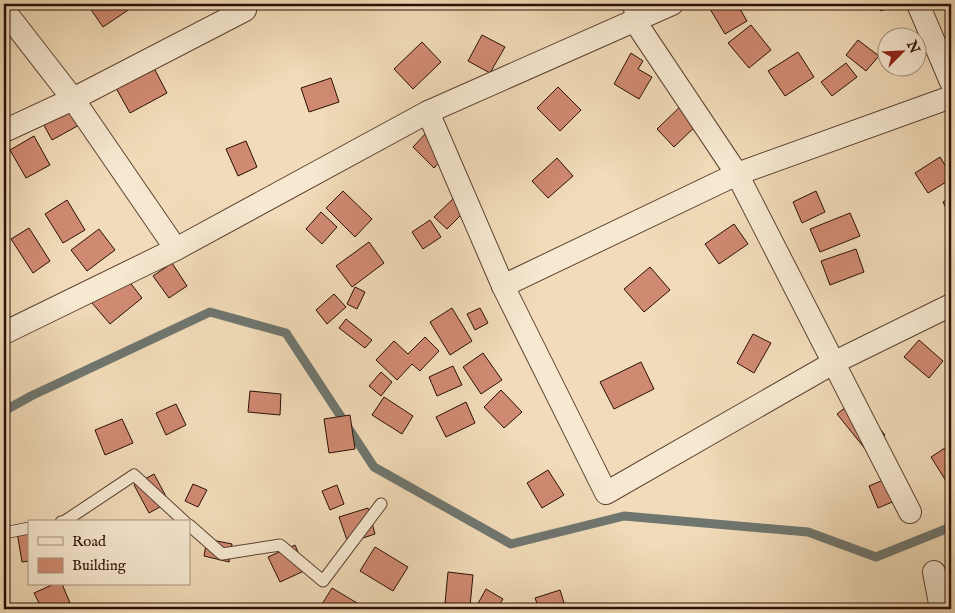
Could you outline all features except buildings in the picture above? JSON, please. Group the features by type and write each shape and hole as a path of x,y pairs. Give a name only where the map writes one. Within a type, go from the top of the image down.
{"street":[{"path":"4,333 176,249 428,112 630,12 672,4"},
{"path":"918,4 951,82"},
{"path":"4,10 72,99 176,249"},
{"path":"4,131 72,99 245,10"},
{"path":"630,12 737,174 910,512"},
{"path":"503,286 737,174 951,97"},
{"path":"428,112 503,286 606,493 833,363 951,305"},
{"path":"934,572 941,609"}],"lane":[{"path":"67,520 134,476 183,520"},
{"path":"190,526 222,554 280,545 323,581 381,504"},
{"path":"4,533 28,528"}],"waterway":[{"path":"4,411 31,396 210,312 286,333 374,467 511,544 624,516 808,532 876,557 951,527"}]}
